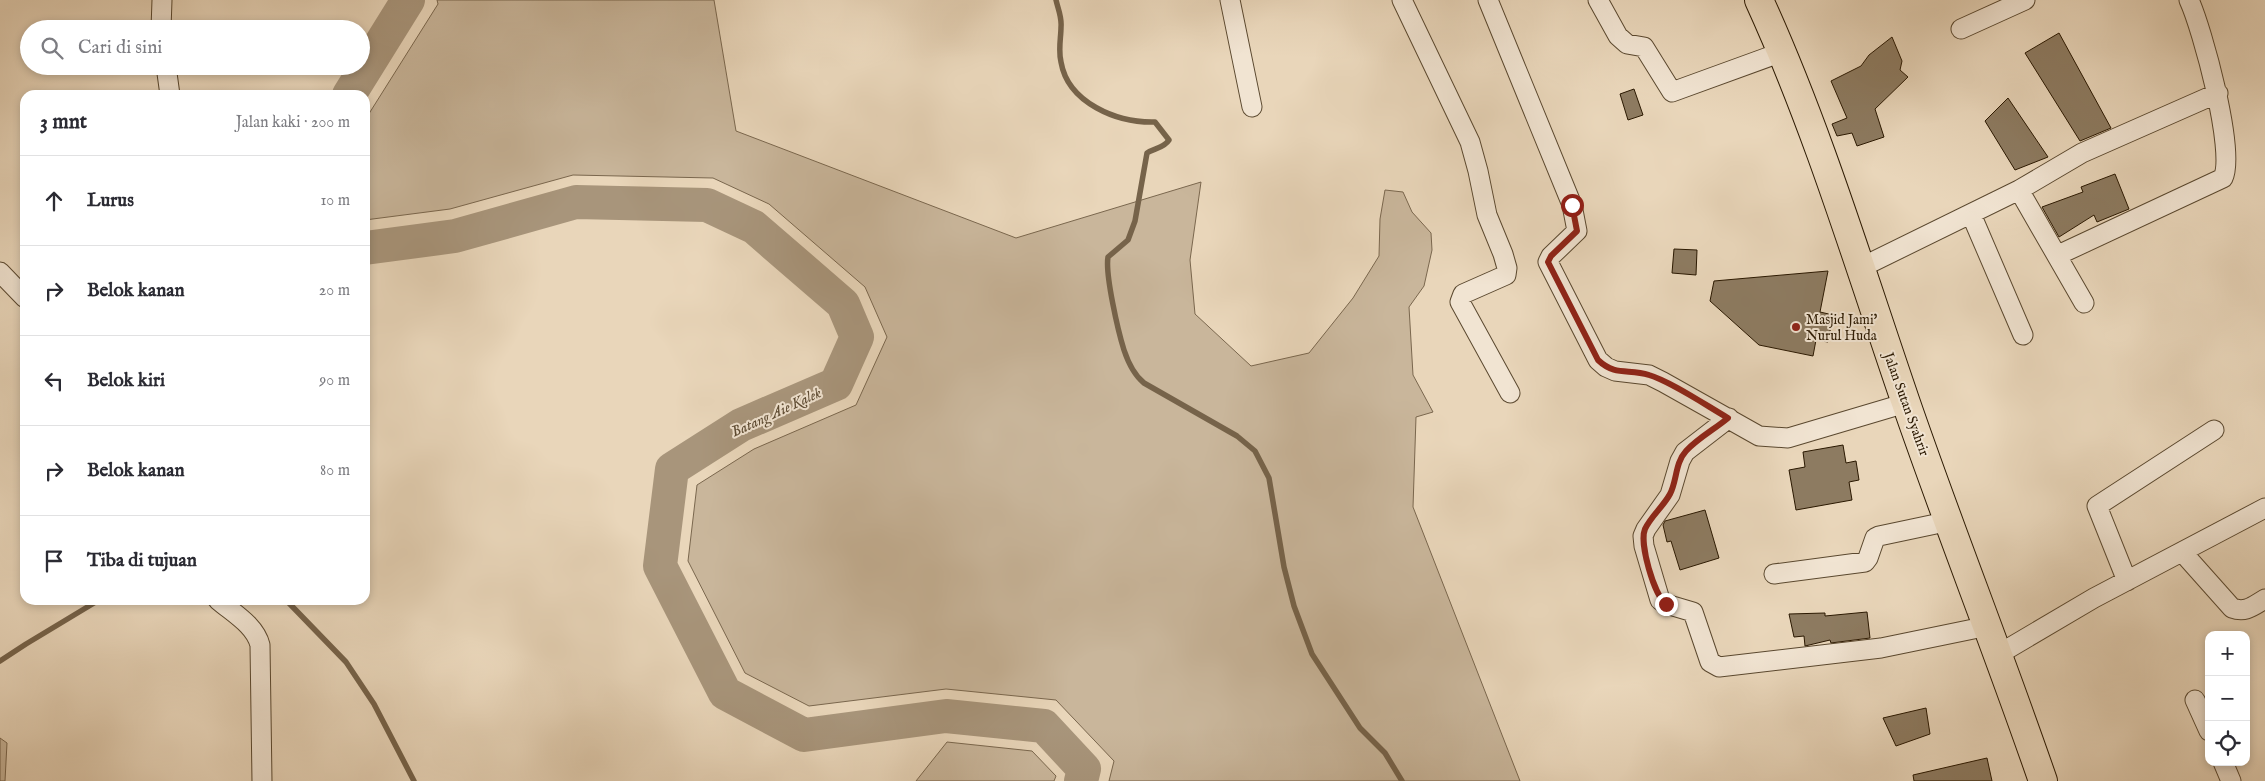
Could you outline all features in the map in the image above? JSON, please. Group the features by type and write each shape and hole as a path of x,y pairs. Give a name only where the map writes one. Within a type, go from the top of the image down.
{"highway":[{"name":"Jalan Sutan Syahrir","path":"1759,0 1782,52 1860,268 1906,403 1999,654 2043,781"}],"street":[{"path":"161,20 162,0"},
{"path":"1230,0 1252,107"},
{"path":"1402,0 1470,142 1478,171 1486,215 1507,268 1506,275 1463,294 1460,302 1510,393"},
{"path":"1488,0 1572,205 1577,231 1551,256 1548,262 1598,360 1606,367 1615,371 1649,374 1759,436 1788,438 1906,403"},
{"path":"1598,0 1618,36 1627,44 1644,47 1672,92 1782,52"},
{"path":"1961,29 2025,0"},
{"path":"2058,255 2223,178 2226,165 2218,93 2190,0"},
{"path":"167,75 169,90"},
{"path":"1860,268 2019,190 2082,153 2218,93"},
{"path":"2019,190 2084,303"},
{"path":"1971,214 2023,335"},
{"path":"0,272 20,293"},
{"path":"1728,418 1685,452 1680,461 1670,495 1643,536 1657,595 1666,604 1693,612 1710,662 1714,666 1719,668 1881,648 1988,626"},
{"path":"2127,581 2097,506 2214,430"},
{"path":"1999,654 2127,581 2265,508"},
{"path":"1774,574 1865,562 1872,543 1880,536 1950,521"},
{"path":"2183,553 2232,608 2241,611 2247,610 2265,599"},
{"path":"224,605 253,630 258,636 260,645 262,781"},
{"path":"2195,700 2205,722"},
{"path":"2225,766 2232,781"}],"shaded area":[{"path":"437,0 714,0 736,131 1016,238 1201,182 1190,260 1195,314 1251,366 1309,353 1353,298 1379,256 1380,219 1385,190 1403,192 1412,212 1431,233 1432,250 1424,286 1409,307 1413,375 1433,412 1416,417 1413,507 1520,781 1109,781 1114,761 1056,700 946,689 809,706 745,673 688,561 697,485 754,449 856,405 887,337 865,287 769,204 713,178 573,175 450,209 370,219 370,112 438,4"},
{"path":"0,738 7,743 5,781 0,781"},
{"path":"947,742 1032,751 1056,776 1054,781 916,781"}],"building":[{"path":"2059,33 2111,128 2080,141 2025,53"},
{"path":"1892,37 1902,61 1900,70 1908,77 1875,109 1884,137 1857,146 1852,133 1837,136 1832,124 1847,118 1831,81 1861,66 1869,55"},
{"path":"1634,89 1643,115 1628,120 1620,94"},
{"path":"2008,98 2048,157 2015,170 1985,121"},
{"path":"2115,174 2129,209 2097,222 2094,215 2059,237 2042,207 2083,192 2081,187"},
{"path":"1674,249 1697,250 1696,275 1672,273"},
{"path":"1828,271 1820,312 1833,315 1828,342 1816,340 1813,356 1759,345 1710,301 1714,281"},
{"path":"1843,445 1846,463 1856,461 1859,480 1849,482 1852,500 1796,510 1789,470 1805,467 1803,452"},
{"path":"1705,510 1719,558 1680,570 1671,541 1667,542 1663,525 1665,521"},
{"path":"1867,612 1870,638 1831,643 1830,640 1805,646 1804,636 1794,637 1789,614 1825,613 1825,616"},
{"path":"1926,708 1930,734 1896,746 1883,718"},
{"path":"1987,758 1992,781 1914,781 1913,775"}],"waterway":[{"name":"Batang Aie Kalek","path":"370,61 408,0"},
{"path":"1056,0 1061,20 1060,58 1065,76 1073,89 1096,108 1110,114 1125,119 1155,122 1169,140 1162,146 1147,153 1135,221 1128,240 1108,257 1108,276 1113,303 1127,359 1134,372 1144,383 1237,436 1255,451 1269,478 1284,567 1294,606 1312,654 1360,728 1385,753 1402,781"},
{"name":"Batang Aie Kalek","path":"352,90 361,75"},
{"name":"Batang Aie Kalek","path":"370,247 455,236 576,202 707,205 754,227 843,304 857,337 836,384 741,425 672,469 660,566 725,693 804,735 946,716 1044,726 1084,769 1081,781"},
{"path":"0,661 91,605"},
{"path":"291,605 346,662 374,704 414,781"}],"place":[{"name":"Masjid Jami' Nurul Huda","path":"1796,327"}],"route":[{"path":"1572,205 1577,231 1551,256 1548,262 1598,360 1606,367 1615,371 1649,374 1728,418 1685,452 1680,461 1670,495 1643,536 1657,595 1666,604"}]}
